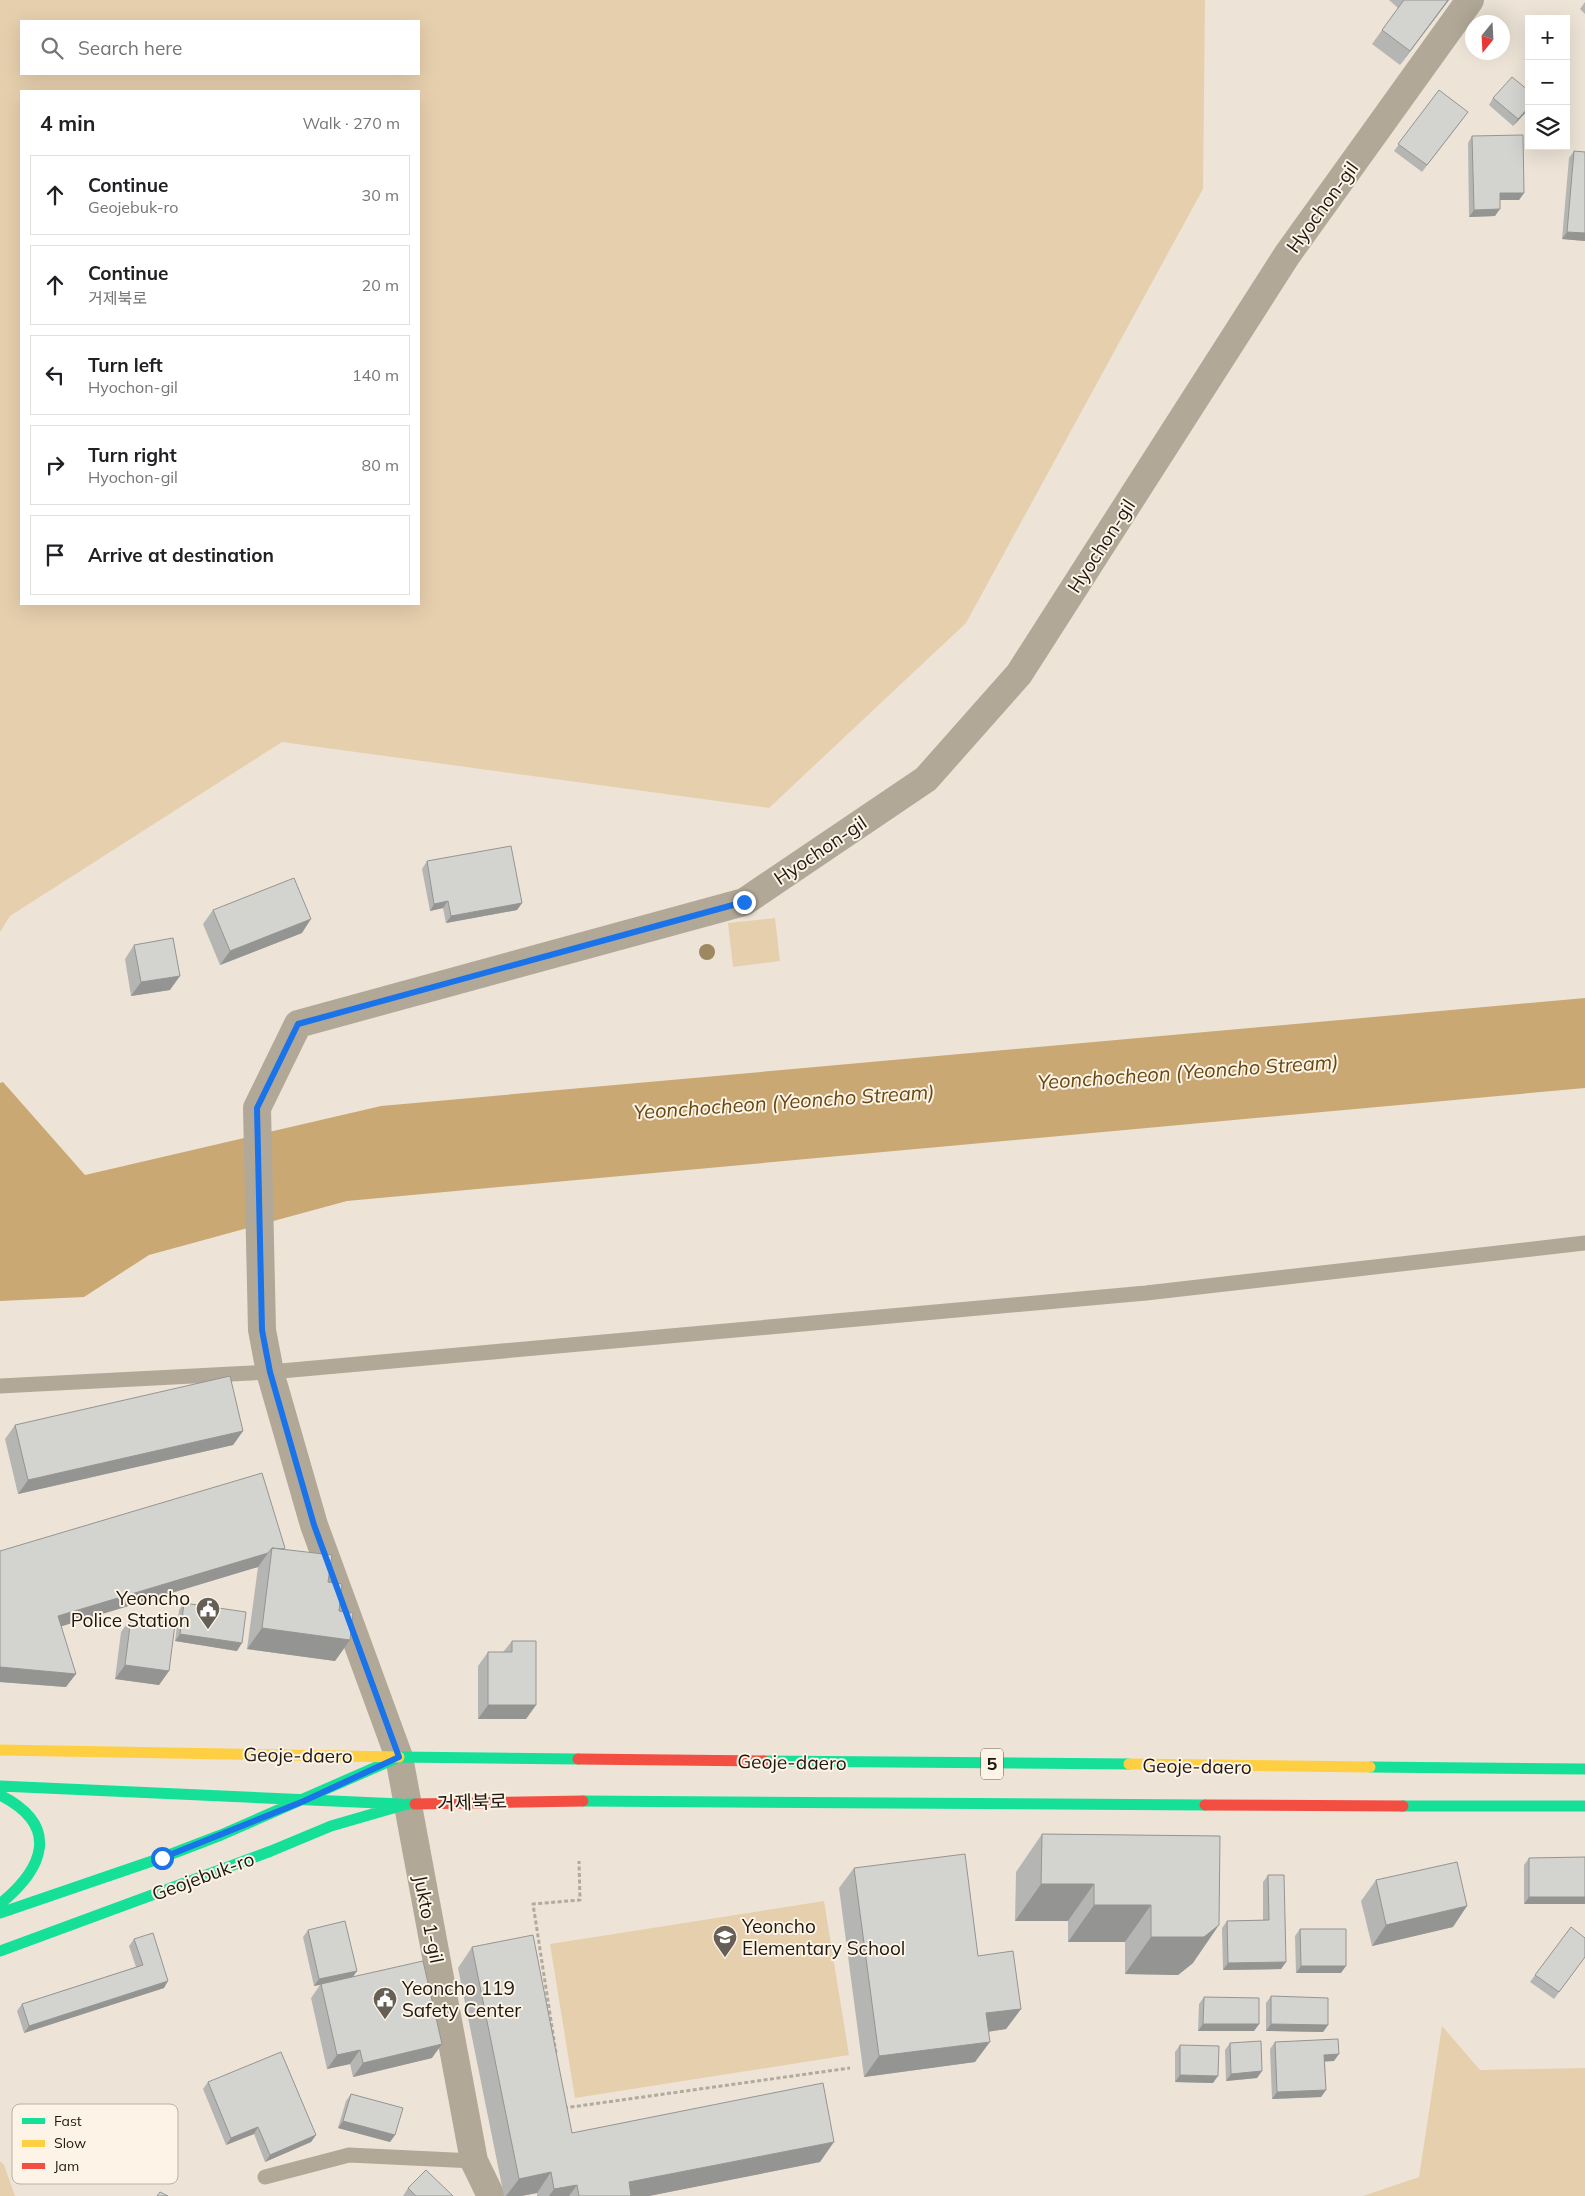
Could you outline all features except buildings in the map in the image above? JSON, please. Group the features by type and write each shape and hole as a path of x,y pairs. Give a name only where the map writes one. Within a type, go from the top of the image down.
{"main road":[{"name":"Geoje-daero","path":"0,1750 399,1757 1585,1769"},
{"path":"304,1801 399,1757"},
{"path":"0,1786 304,1801 407,1804"},
{"path":"0,1795 21,1807 34,1822 39,1836 40,1852 23,1879 0,1904"},
{"name":"Geoje-daero","path":"537,1800 995,1805 1585,1806"},
{"name":"거제북로","path":"407,1804 537,1800"},
{"name":"Geojebuk-ro","path":"0,1913 52,1893 162,1858 304,1801"},
{"name":"Geojebuk-ro","path":"0,1951 271,1851 331,1826 407,1804"}],"street":[{"name":"Hyochon-gil","path":"399,1757 314,1525 270,1372 262,1330 257,1108 298,1024 744,902 926,779 1019,674 1287,255 1470,0"},
{"name":"Jukto 1-gil","path":"399,1757 474,2161 492,2196"}],"lane":[{"path":"0,1386 270,1372 1146,1293 1585,1243"},
{"path":"265,2177 349,2155 474,2161"}],"path":[{"path":"557,2061 533,1904 580,1900 579,1861"},
{"path":"563,2100 565,2110 850,2068"}],"shaded area":[{"path":"0,0 1205,0 1203,189 966,623 769,808 282,742 10,916 0,932"},
{"path":"775,918 780,961 733,967 728,923"},
{"path":"824,1901 849,2055 575,2098 550,1944"},
{"path":"1442,2026 1480,2070 1585,2068 1585,2196 1363,2196 1419,2177"},
{"path":"0,2161 4,2165 15,2196 0,2196"}],"water":[{"name":"Yeonchocheon (Yeoncho Stream)","path":"1585,998 1585,1088 347,1201 149,1255 84,1297 0,1301 0,1083 3,1082 85,1175 381,1106"}],"traffic: fast":[{"path":"0,1913 161,1858 221,1835 399,1757 578,1759"},
{"path":"764,1761 1129,1764"},
{"path":"1370,1767 1585,1769"},
{"path":"0,1786 401,1804"},
{"path":"0,1795 19,1807 32,1820 38,1834 39,1848 35,1862 27,1876 0,1904"},
{"path":"583,1801 1205,1805"},
{"path":"0,1951 271,1851 331,1826 407,1804 415,1804"},
{"path":"1403,1806 1585,1806"}],"traffic: slow":[{"path":"0,1750 399,1757"},
{"path":"1129,1764 1370,1767"}],"traffic: jam":[{"path":"578,1759 764,1761"},
{"path":"415,1804 583,1801"},
{"path":"1205,1805 1403,1806"}],"place":[{"name":"Yeoncho Police Station","path":"208,1630"},
{"name":"Yeoncho Elementary School","path":"725,1958"},
{"name":"Yeoncho 119 Safety Center","path":"385,2020"}],"route":[{"path":"162,1858 304,1801 399,1757 314,1525 270,1372 262,1330 257,1108 298,1024 744,902"}]}
